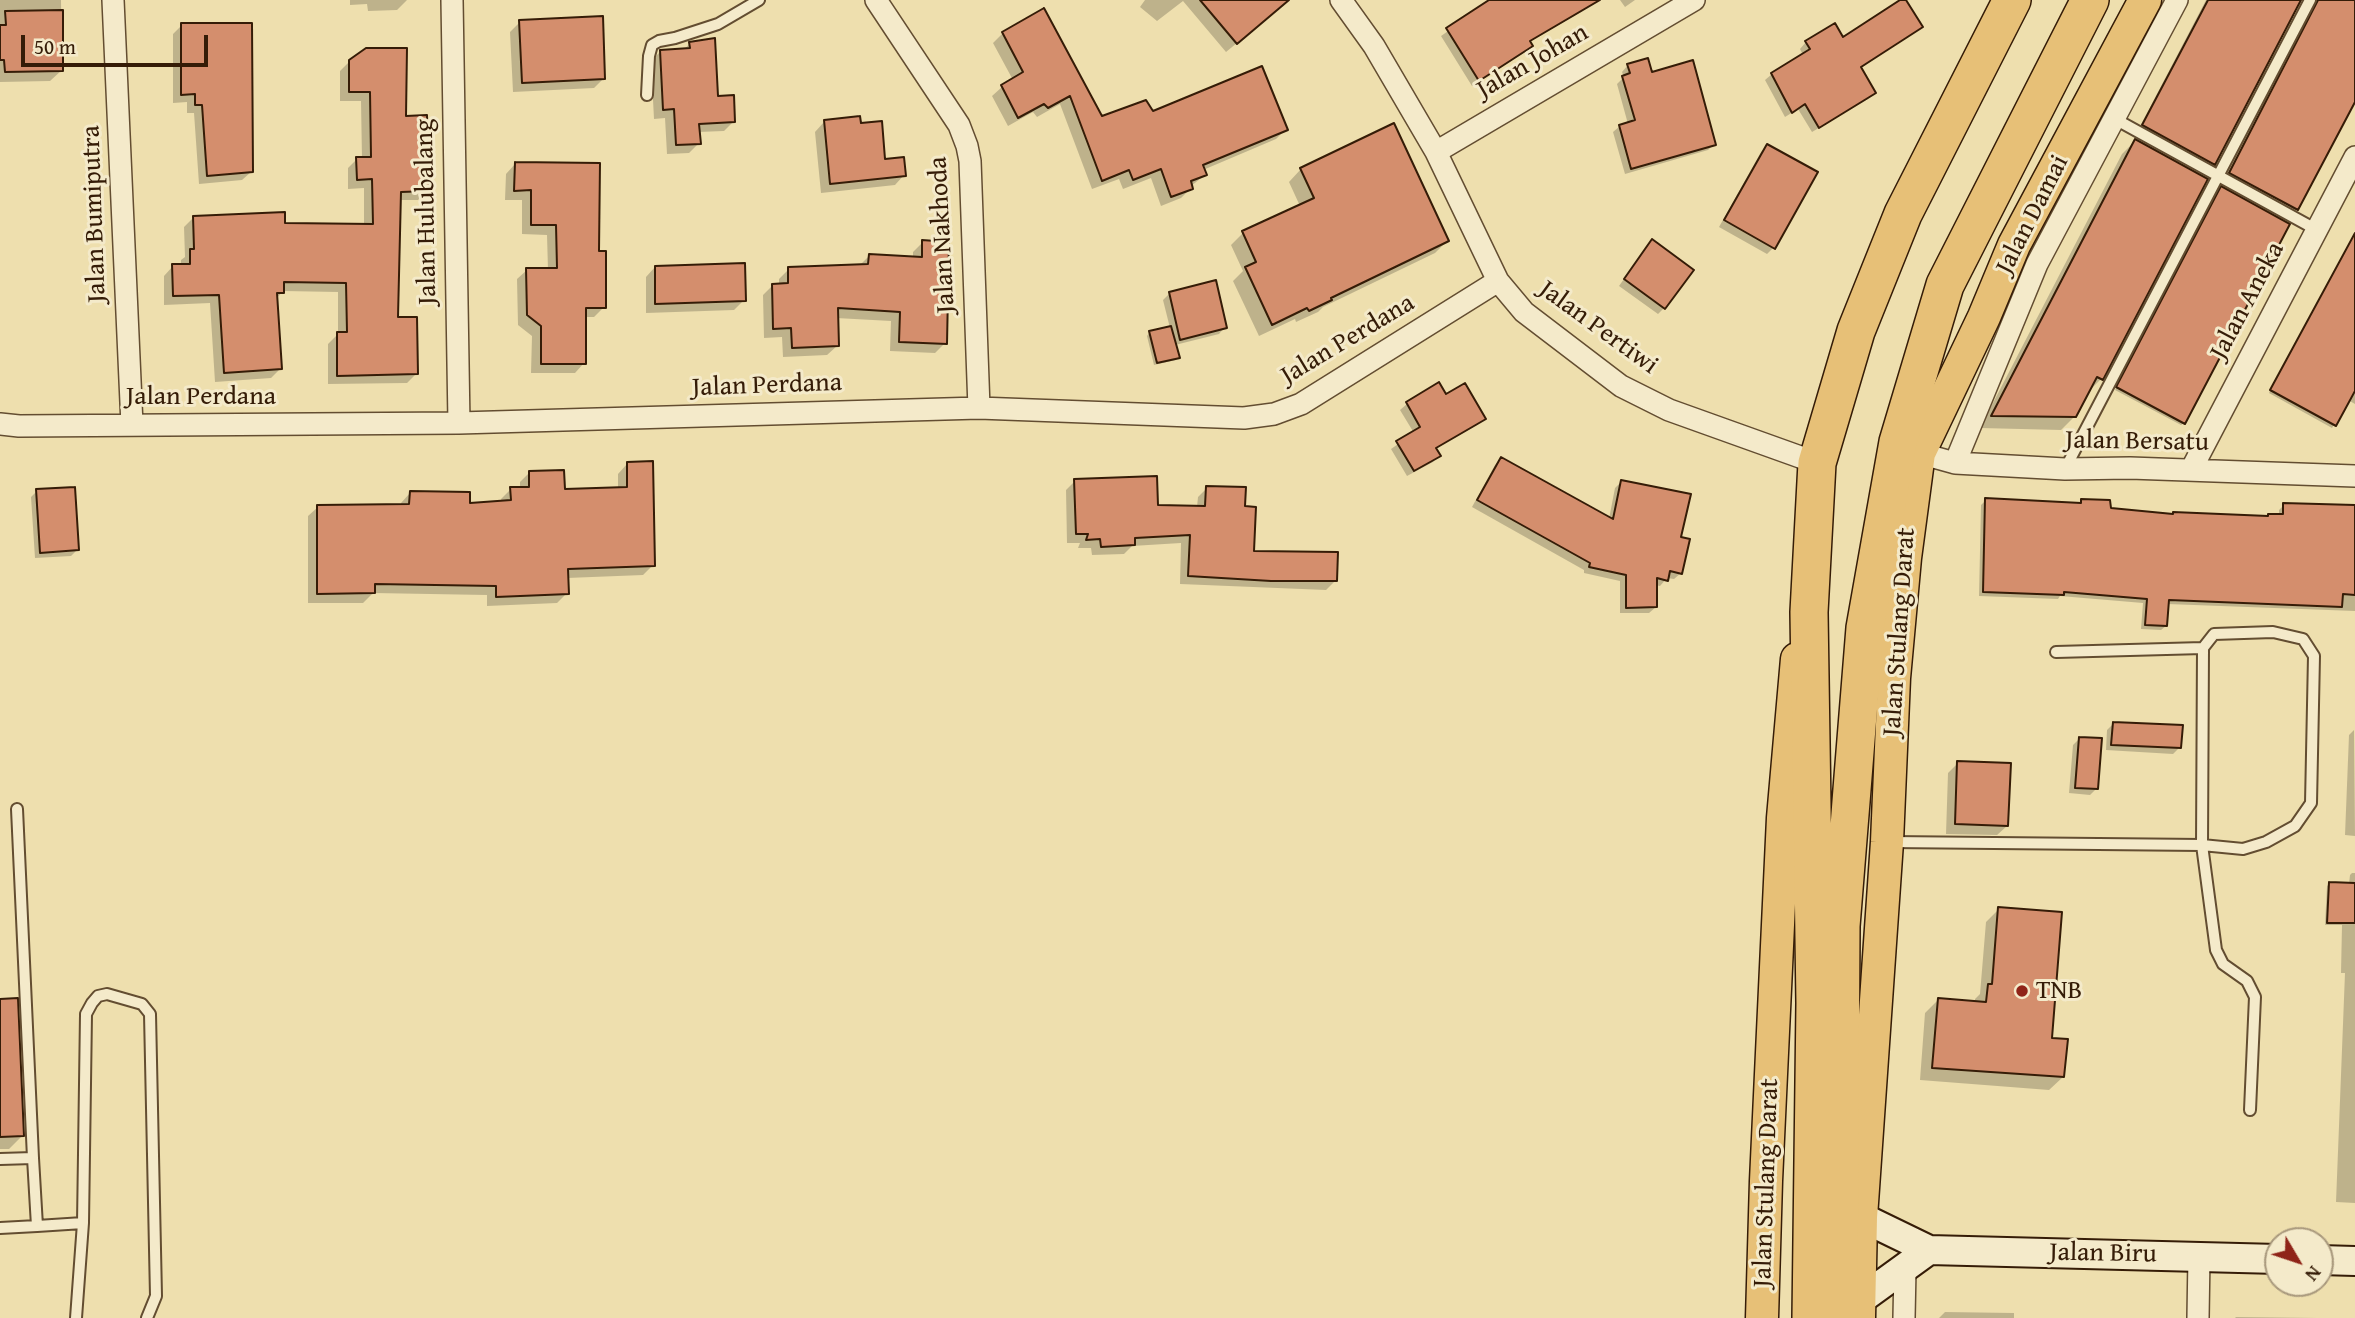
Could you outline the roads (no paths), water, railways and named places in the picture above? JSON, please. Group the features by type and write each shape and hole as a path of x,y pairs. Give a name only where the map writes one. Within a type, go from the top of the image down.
{"highway":[{"name":"Jalan Stulang Darat","path":"1810,612 1817,463 1856,331 1903,215 2012,0"},
{"path":"1853,1312 1841,926 1865,628 1898,442 1945,285 2090,0"},
{"path":"1810,612 1815,1003 1811,1318"}],"main road":[{"name":"Jalan Stulang Darat","path":"1853,1312 1887,842 1895,665 1910,512 1919,453 1984,317 2014,245 2145,0"},
{"name":"Jalan Stulang Darat","path":"1762,1318 1766,1167 1783,818 1795,667 1810,612"}],"street":[{"name":"Jalan Bumiputra","path":"113,0 132,425"},
{"name":"Jalan Hulubalang","path":"452,0 459,423"},
{"name":"Jalan Nakhoda","path":"876,0 959,124 967,146 970,161 979,408"},
{"name":"Jalan Pertiwi","path":"1342,0 1374,46 1436,152 1498,281 1524,312 1621,386 1669,410 1817,463"},
{"name":"Jalan Johan","path":"1436,152 1694,0"},
{"name":"Jalan Damai","path":"1955,463 2037,264 2177,0"},
{"name":"Jalan Aneka","path":"2191,470 2355,157"},
{"name":"Jalan Perdana","path":"0,424 459,423 979,408 1244,418 1274,414 1301,404 1498,281"},
{"name":"Jalan Bersatu","path":"1919,453 1955,463 2065,469 2355,476"},
{"name":"Jalan Biru","path":"1860,1217 1929,1250 2264,1258"},
{"path":"1853,1312 1929,1250"},
{"path":"2198,1318 2199,1256"},
{"path":"2334,1260 2355,1261"},
{"path":"1904,1318 1905,1269"}],"lane":[{"path":"647,96 652,45 718,24 759,0"},
{"path":"2065,469 2310,0"},
{"path":"2115,119 2317,230"},
{"path":"1887,842 2202,845 2243,849 2266,842 2295,826 2311,803 2314,656 2303,639 2273,632 2214,634 2203,648 2202,845 2216,950 2223,964 2247,981 2255,997 2250,1110"},
{"path":"2056,652 2203,648"},
{"path":"17,809 37,1226"},
{"path":"76,1318 83,1223 86,1014 99,996 107,994 142,1004 150,1014 156,1297 147,1318"},
{"path":"0,1158 33,1158"},
{"path":"0,1228 83,1223"}],"place":[{"name":"TNB","path":"2022,991"}]}
